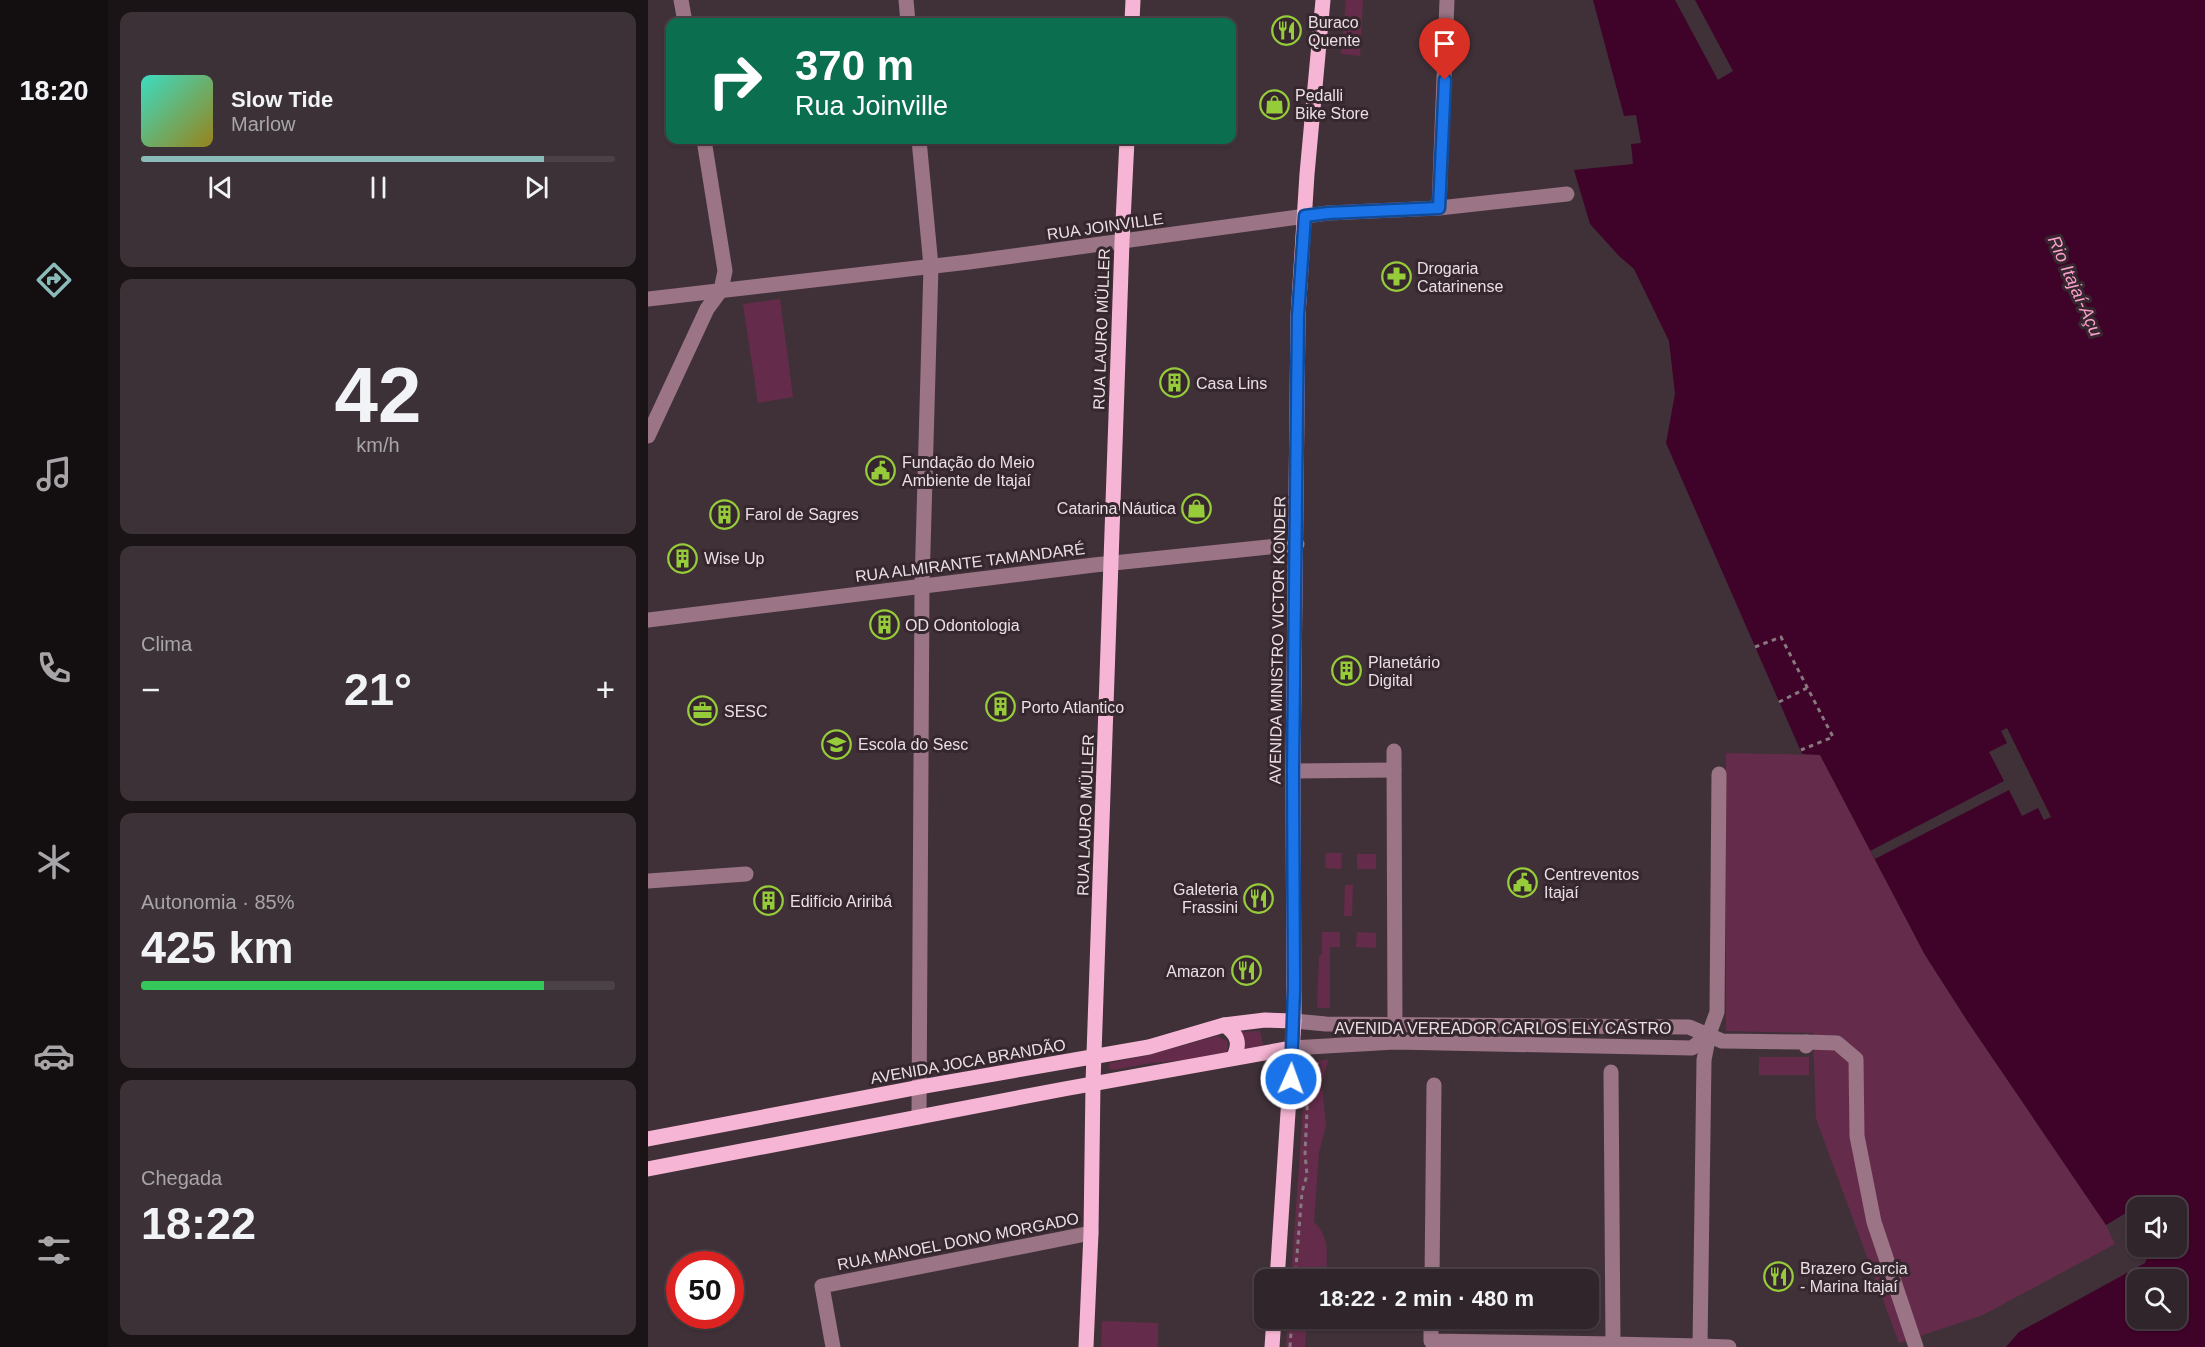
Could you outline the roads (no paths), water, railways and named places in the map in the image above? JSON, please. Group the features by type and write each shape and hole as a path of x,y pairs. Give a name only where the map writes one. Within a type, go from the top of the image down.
{"main road":[{"path":"1132,18 1133,0"},
{"name":"AVENIDA MINISTRO VICTOR KONDER","path":"1278,1269 1293,1021 1298,316 1323,0"},
{"name":"RUA LAURO MÜLLER","path":"1086,1347 1091,1233 1093,1083 1127,144"},
{"name":"AVENIDA JOCA BRANDÃO","path":"648,1140 920,1087 1149,1047 1224,1025 1265,1020 1293,1021"},
{"path":"1224,1025 1233,1030 1238,1040 1238,1050 1233,1058"},
{"path":"648,1168 1093,1083 1292,1048"},
{"path":"1272,1347 1273,1329"}],"street":[{"path":"681,0 684,18"},
{"path":"906,0 908,18"},
{"path":"1439,208 1447,0"},
{"path":"648,436 707,309 721,290 725,271 705,144"},
{"path":"919,144 931,266 922,585 919,1117"},
{"name":"RUA JOINVILLE","path":"648,299 1122,242 1328,213 1439,208 1567,194"},
{"name":"RUA ALMIRANTE TAMANDARÉ","path":"648,620 922,585 1296,544"},
{"path":"1394,751 1395,1042"},
{"path":"1293,771 1394,770"},
{"path":"1700,1346 1704,1060 1709,1034 1717,1012 1719,774"},
{"path":"648,881 746,874"},
{"name":"AVENIDA VEREADOR CARLOS ELY CASTRO","path":"1293,1021 1326,1024 1689,1027 1722,1041 1837,1043 1856,1059 1857,1136 1875,1222 1916,1347"},
{"name":"AVENIDA VEREADOR CARLOS ELY CASTRO","path":"1292,1048 1395,1042 1692,1048 1709,1034"},
{"path":"1611,1072 1613,1344"},
{"path":"1432,1269 1434,1085"},
{"name":"RUA MANOEL DONO MORGADO","path":"832,1347 822,1286 1091,1233"},
{"path":"1431,1329 1431,1341 1729,1347"}],"water":[{"name":"Rio Itajaí-Açu","path":"1593,0 2205,0 2205,1347 2006,1347 2019,1332 2127,1273 2127,1329 2187,1329 2187,1269 2134,1269 2145,1263 2147,1257 2187,1257 2187,1197 2127,1197 2127,1212 2106,1225 1925,955 1820,755 1802,754 1666,443 1675,394 1669,341 1634,269 1590,224 1574,170 1633,164 1631,144 1641,143 1636,115 1624,116"}],"place":[{"name":"Buraco Quente","path":"1287,31"},
{"name":"Pedalli Bike Store","path":"1274,104"},
{"name":"Drogaria Catarinense","path":"1396,277"},
{"name":"Casa Lins","path":"1175,383"},
{"name":"Fundação do Meio Ambiente de Itajaí","path":"881,471"},
{"name":"Catarina Náutica","path":"1197,508"},
{"name":"Farol de Sagres","path":"724,514"},
{"name":"Wise Up","path":"683,558"},
{"name":"OD Odontologia","path":"884,625"},
{"name":"Planetário Digital","path":"1347,671"},
{"name":"Porto Atlantico","path":"1000,707"},
{"name":"SESC","path":"703,711"},
{"name":"Escola do Sesc","path":"837,744"},
{"name":"Centreventos Itajaí","path":"1523,883"},
{"name":"Galeteria Frassini","path":"1259,898"},
{"name":"Edifício Ariribá","path":"769,901"},
{"name":"Amazon","path":"1246,971"},
{"name":"Brazero Garcia - Marina Itajaí","path":"1779,1277"}]}
